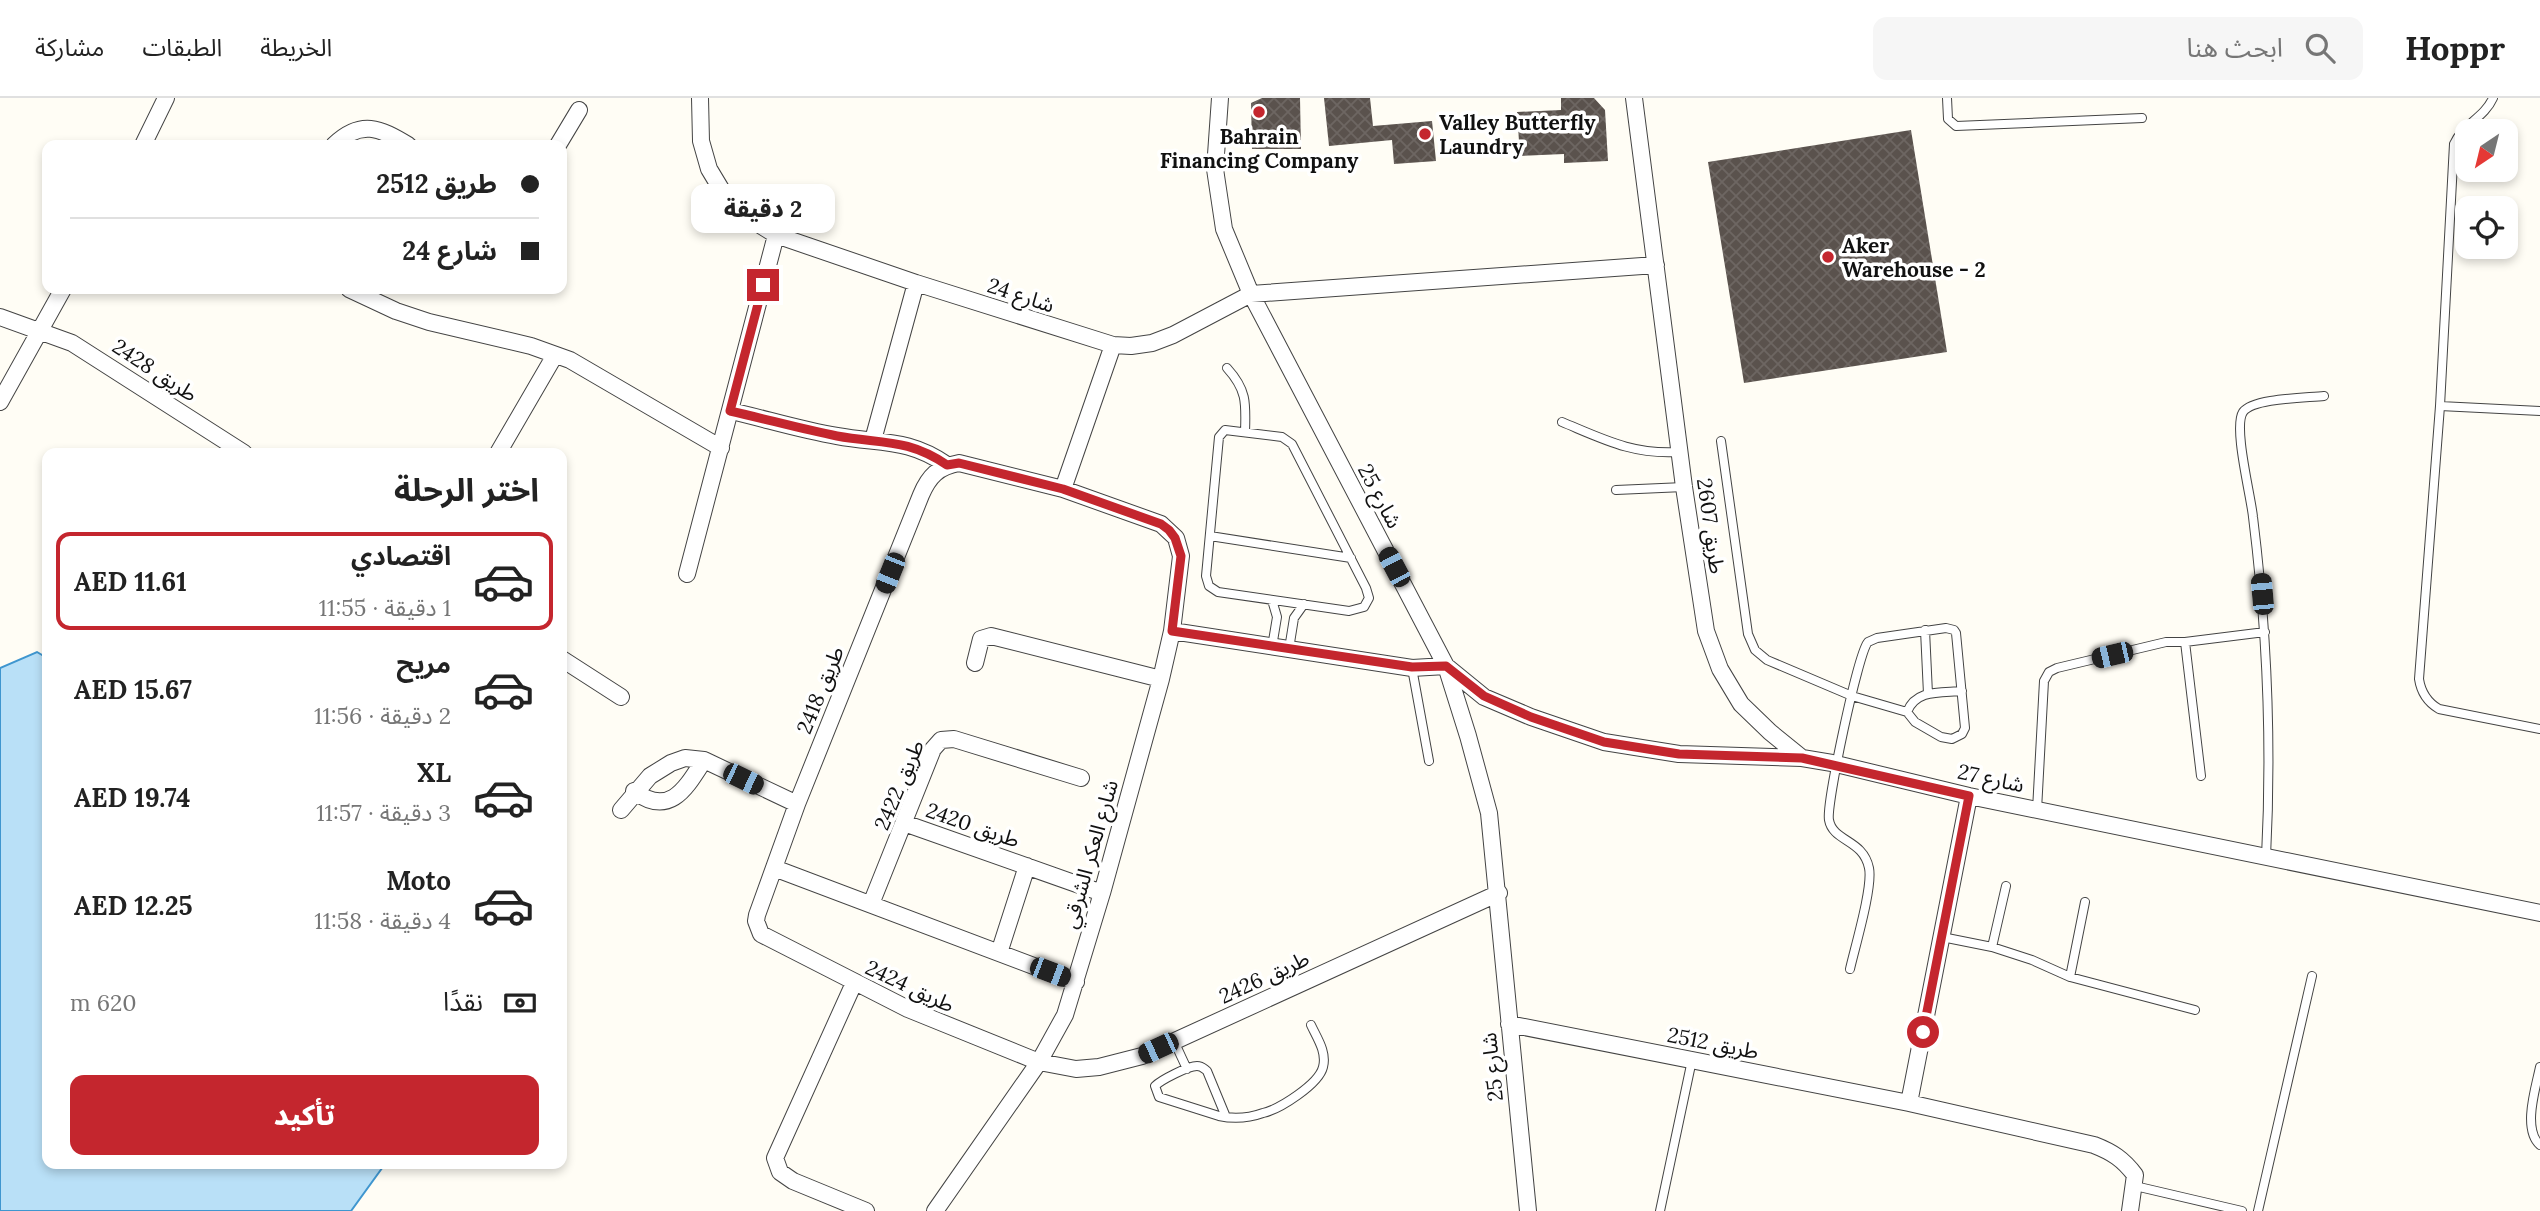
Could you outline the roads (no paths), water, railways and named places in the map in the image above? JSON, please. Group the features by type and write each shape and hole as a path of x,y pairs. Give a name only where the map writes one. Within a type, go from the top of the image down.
{"street":[{"path":"145,140 166,98"},
{"name":"شارع 24","path":"700,98 701,141 709,169 724,194 744,215 776,235 916,283 1113,345 1152,343 1173,335 1251,294"},
{"name":"شارع 25","path":"1220,98 1215,169 1224,229 1251,294 1446,666 1489,813 1499,893 1528,1211"},
{"name":"طريق 2607","path":"1634,98 1702,611 1712,650 1741,704 1802,758"},
{"path":"561,140 579,110"},
{"path":"341,140 367,128 385,131 400,140"},
{"path":"687,574 776,235"},
{"path":"1251,294 1656,265"},
{"path":"873,440 916,283"},
{"path":"0,402 60,294"},
{"path":"360,294 396,311 429,322 555,355 589,371 721,448"},
{"name":"طريق 2428","path":"0,317 84,349 236,448"},
{"path":"1063,489 1113,345"},
{"path":"501,448 555,355"},
{"path":"730,411 826,434 897,442 917,448 947,465 959,463 1063,489 1161,524 1175,538 1181,556 1172,631 1412,667 1446,666"},
{"name":"طريق 2418","path":"767,938 758,928 757,915 797,804 921,495 928,480 936,471 947,465"},
{"name":"شارع العكر الشرقي","path":"935,1211 1039,1062 1061,1023 1102,892 1172,631"},
{"path":"975,663 981,639 987,635 1161,679"},
{"path":"567,662 621,697"},
{"name":"شارع 27","path":"1446,666 1484,696 1531,717 1604,742 1679,754 1802,758 1969,796 2540,913"},
{"name":"طريق 2422","path":"872,904 933,749 941,740 954,739 1081,778"},
{"path":"621,810 650,776 685,758 704,760 797,804"},
{"path":"634,792 650,801 669,800 685,790 704,760"},
{"path":"1909,1103 1969,796"},
{"name":"طريق 2420","path":"904,823 1102,892"},
{"name":"طريق 2420","path":"999,953 1027,866"},
{"path":"774,867 1076,982"},
{"name":"طريق 2426","path":"1039,1062 1076,1069 1121,1063 1499,893"},
{"name":"طريق 2424","path":"767,938 853,983 975,1038 1039,1062"},
{"path":"853,983 845,1007 775,1158 780,1172 793,1181 866,1211"},
{"name":"طريق 2512","path":"1509,1024 1909,1103 2094,1145 2112,1152 2126,1162 2135,1175 2135,1186"},
{"path":"2130,1211 2135,1186"}],"lane":[{"path":"1947,98 1948,120 1956,126 2142,118"},
{"path":"2493,98 2487,111 2460,131 2454,144 2440,406 2420,686 2432,705 2446,711 2540,729"},
{"path":"1227,368 1238,380 1245,397 1245,432"},
{"path":"2266,857 2270,759 2265,632 2253,511 2238,425 2248,407 2255,404 2324,396"},
{"path":"2440,406 2540,411"},
{"path":"1562,422 1632,450 1656,454 1680,452"},
{"path":"1228,429 1245,432 1279,436 1290,441 1368,593 1364,607 1349,611 1219,592 1209,586 1206,576 1220,434 1228,429"},
{"path":"1721,441 1751,642 1767,660 1852,696 1907,712 1911,720 1941,737 1952,740 1958,738 1965,728 1956,633 1950,628 1868,642 1863,651 1852,696 1828,820 1835,832 1863,853 1869,870 1870,879 1850,969"},
{"path":"1616,491 1684,487"},
{"path":"1210,536 1351,558"},
{"path":"1272,600 1277,617 1280,648"},
{"path":"1280,648 1304,604"},
{"path":"1925,631 1928,694"},
{"path":"2037,810 2044,681 2049,672 2166,642 2265,632"},
{"path":"2185,642 2201,776"},
{"path":"1412,667 1429,761"},
{"path":"1907,712 1914,700 1928,694 1962,691"},
{"path":"1992,947 2006,886"},
{"path":"2070,977 2085,902"},
{"path":"1942,937 1992,947 2032,960 2070,977 2195,1010"},
{"path":"2258,1211 2312,976"},
{"path":"1226,1117 1207,1071 1198,1066 1160,1080 1155,1086 1156,1094 1163,1099 1226,1117 1249,1116 1270,1111 1315,1082 1323,1066 1323,1049 1311,1025"},
{"path":"1174,1041 1187,1069"},
{"path":"1660,1211 1692,1060"},
{"path":"2540,1067 2530,1113 2535,1141 2540,1145"},
{"path":"2135,1186 2242,1211"}],"water":[{"path":"37,652 42,655 42,1169 381,1169 351,1211 0,1211 0,668"}],"place":[{"name":"Bahrain Financing Company","path":"1259,112"},
{"name":"Valley Butterfly Laundry","path":"1425,134"},
{"name":"Aker Warehouse - 2","path":"1828,257"}]}
